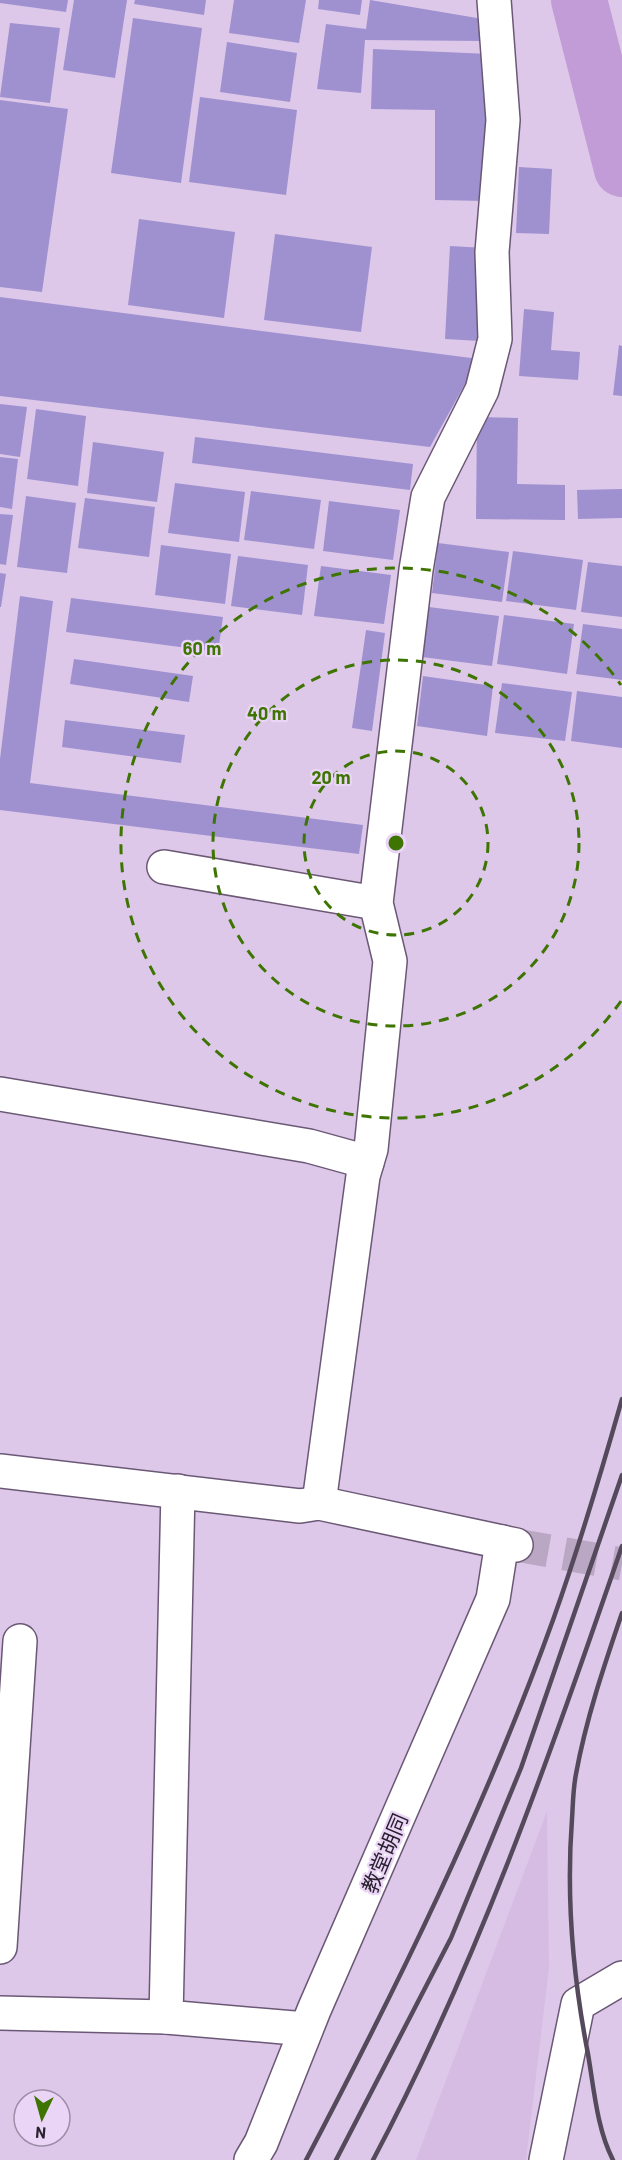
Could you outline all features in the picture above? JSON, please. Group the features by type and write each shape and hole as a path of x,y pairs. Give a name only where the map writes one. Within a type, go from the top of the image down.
{"street":[{"path":"0,1471 300,1506 319,1503 363,1176 371,1149 390,961 376,903 416,570 428,497 482,390 495,339 492,252 503,120 494,0"},
{"path":"165,867 376,903"},
{"path":"0,1094 182,1127 309,1146 367,1162"},
{"path":"166,2018 178,1491"},
{"name":"教堂胡同","path":"251,2160 261,2143 306,2029 493,1599 509,1544 319,1503"},
{"path":"0,1947 20,1641"},
{"path":"546,2160 578,2004 622,1978"},
{"path":"0,2013 166,2018 306,2029"}],"shaded area":[{"path":"547,1811 549,1968 526,2160 416,2160"}],"building":[{"path":"0,0 68,0 66,12 0,3"},
{"path":"74,0 127,0 115,78 63,70"},
{"path":"135,0 206,0 204,15 134,4"},
{"path":"234,0 306,0 299,43 229,33"},
{"path":"319,0 362,0 360,15 318,9"},
{"path":"370,0 483,19 484,41 365,40 361,93 317,89 326,24 366,29"},
{"path":"133,18 202,28 181,183 111,173"},
{"path":"10,23 60,28 50,103 0,97"},
{"path":"227,42 297,53 290,102 220,92"},
{"path":"373,49 490,54 486,201 435,200 435,110 371,109"},
{"path":"200,97 297,110 286,195 189,182"},
{"path":"0,100 68,109 42,292 0,287"},
{"path":"519,167 552,169 549,234 516,233"},
{"path":"139,219 235,232 224,318 128,305"},
{"path":"275,234 372,247 361,332 264,320"},
{"path":"450,246 485,248 480,341 445,339"},
{"path":"0,297 479,359 430,447 0,396"},
{"path":"524,309 554,312 551,350 580,352 578,380 519,376"},
{"path":"619,345 622,346 622,396 613,395"},
{"path":"0,404 27,407 20,457 0,454"},
{"path":"36,409 86,416 78,486 27,479"},
{"path":"477,417 518,418 517,484 565,485 565,520 476,519"},
{"path":"195,437 413,464 410,490 192,463"},
{"path":"93,442 164,452 157,502 87,493"},
{"path":"0,457 18,459 12,509 0,507"},
{"path":"175,483 245,492 239,542 168,533"},
{"path":"622,489 622,518 578,519 577,490"},
{"path":"251,491 321,500 314,549 244,540"},
{"path":"26,496 76,503 67,573 17,567"},
{"path":"85,498 155,507 149,557 78,548"},
{"path":"329,501 400,510 393,560 323,551"},
{"path":"0,514 13,515 6,565 0,564"},
{"path":"438,543 509,552 502,602 432,593"},
{"path":"161,545 231,554 225,604 155,595"},
{"path":"513,551 583,560 576,610 506,601"},
{"path":"238,556 308,565 302,615 231,606"},
{"path":"588,562 622,566 622,617 581,612"},
{"path":"321,566 391,575 384,624 314,616"},
{"path":"0,573 6,574 1,607 0,607"},
{"path":"20,596 53,601 30,783 363,825 359,854 0,810 0,759"},
{"path":"71,598 223,617 218,652 66,632"},
{"path":"429,607 499,616 492,666 422,657"},
{"path":"504,615 574,624 567,674 497,664"},
{"path":"583,624 622,629 622,680 576,674"},
{"path":"366,630 385,633 372,731 352,728"},
{"path":"74,659 193,676 189,702 70,684"},
{"path":"423,676 493,686 487,736 417,726"},
{"path":"502,683 572,692 565,741 495,733"},
{"path":"577,691 622,697 622,748 571,741"},
{"path":"65,720 185,735 181,763 62,747"}],"waterway":[{"path":"579,0 622,169"}],"tunnel":[{"path":"516,1545 622,1564"}],"railway":[{"path":"306,2160 407,1961 499,1758 563,1593 622,1399"},
{"path":"336,2160 451,1938 521,1768 622,1475"},
{"path":"373,2160 411,2086 479,1935 539,1781 622,1546"},
{"path":"613,2160 600,2122 583,2025 572,1937 570,1849 574,1785 580,1753 590,1713 622,1613"}]}
